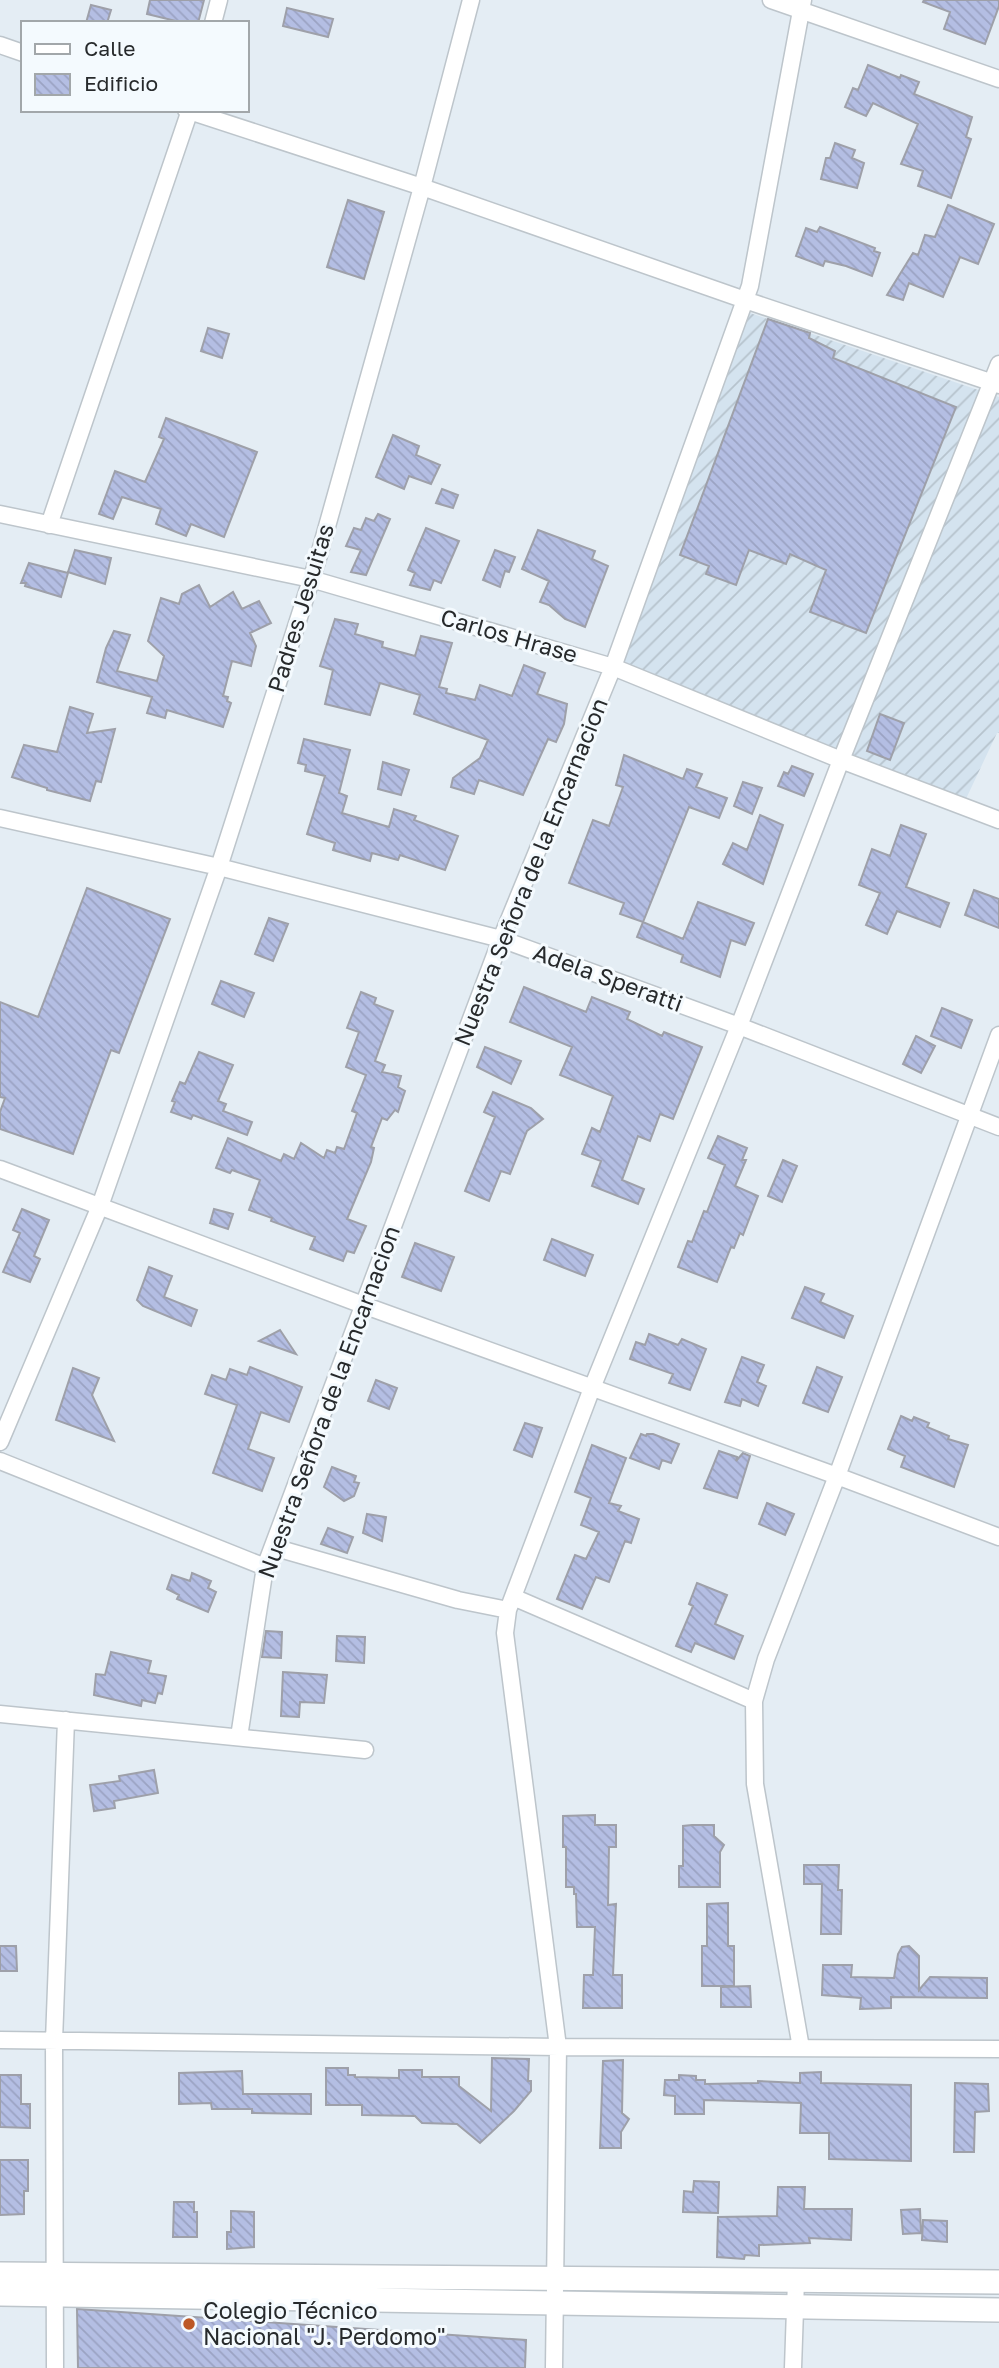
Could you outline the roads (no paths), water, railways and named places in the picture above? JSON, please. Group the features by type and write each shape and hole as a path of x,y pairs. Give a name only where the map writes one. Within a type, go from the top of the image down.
{"main road":[{"path":"0,2274 54,2284 555,2302 999,2310"},
{"path":"0,2294 54,2284 556,2279 999,2283"}],"street":[{"path":"214,21 219,0"},
{"name":"Padres Jesuitas","path":"0,1442 100,1206 219,867 312,579 422,187 471,0"},
{"path":"771,0 802,5 999,79"},
{"name":"Nuestra Señora de la Encarnacion","path":"239,1737 265,1567 501,939 613,667 750,286 802,5"},
{"path":"0,45 21,52"},
{"path":"49,525 188,112"},
{"path":"191,112 422,187 745,300 996,383"},
{"path":"554,2368 558,2047 505,1633 510,1603 592,1388 739,1026 841,760 996,383 999,364"},
{"name":"Carlos Hrase","path":"0,514 312,579 613,667 841,760 999,820"},
{"name":"Adela Speratti","path":"0,818 219,867 501,939 739,1026 999,1127"},
{"path":"801,2048 755,1784 754,1701 766,1659 837,1476 999,1035"},
{"path":"0,1169 363,1305 999,1537"},
{"path":"0,1461 265,1567"},
{"path":"273,1547 458,1600 510,1603 754,1701"},
{"path":"0,1714 365,1750"},
{"path":"55,2368 54,2041 66,1720"},
{"path":"0,2040 999,2049"},
{"path":"793,2368 796,2280"}],"place":[{"name":"Colegio Técnico Nacional \"J. Perdomo\"","path":"189,2324"}]}
